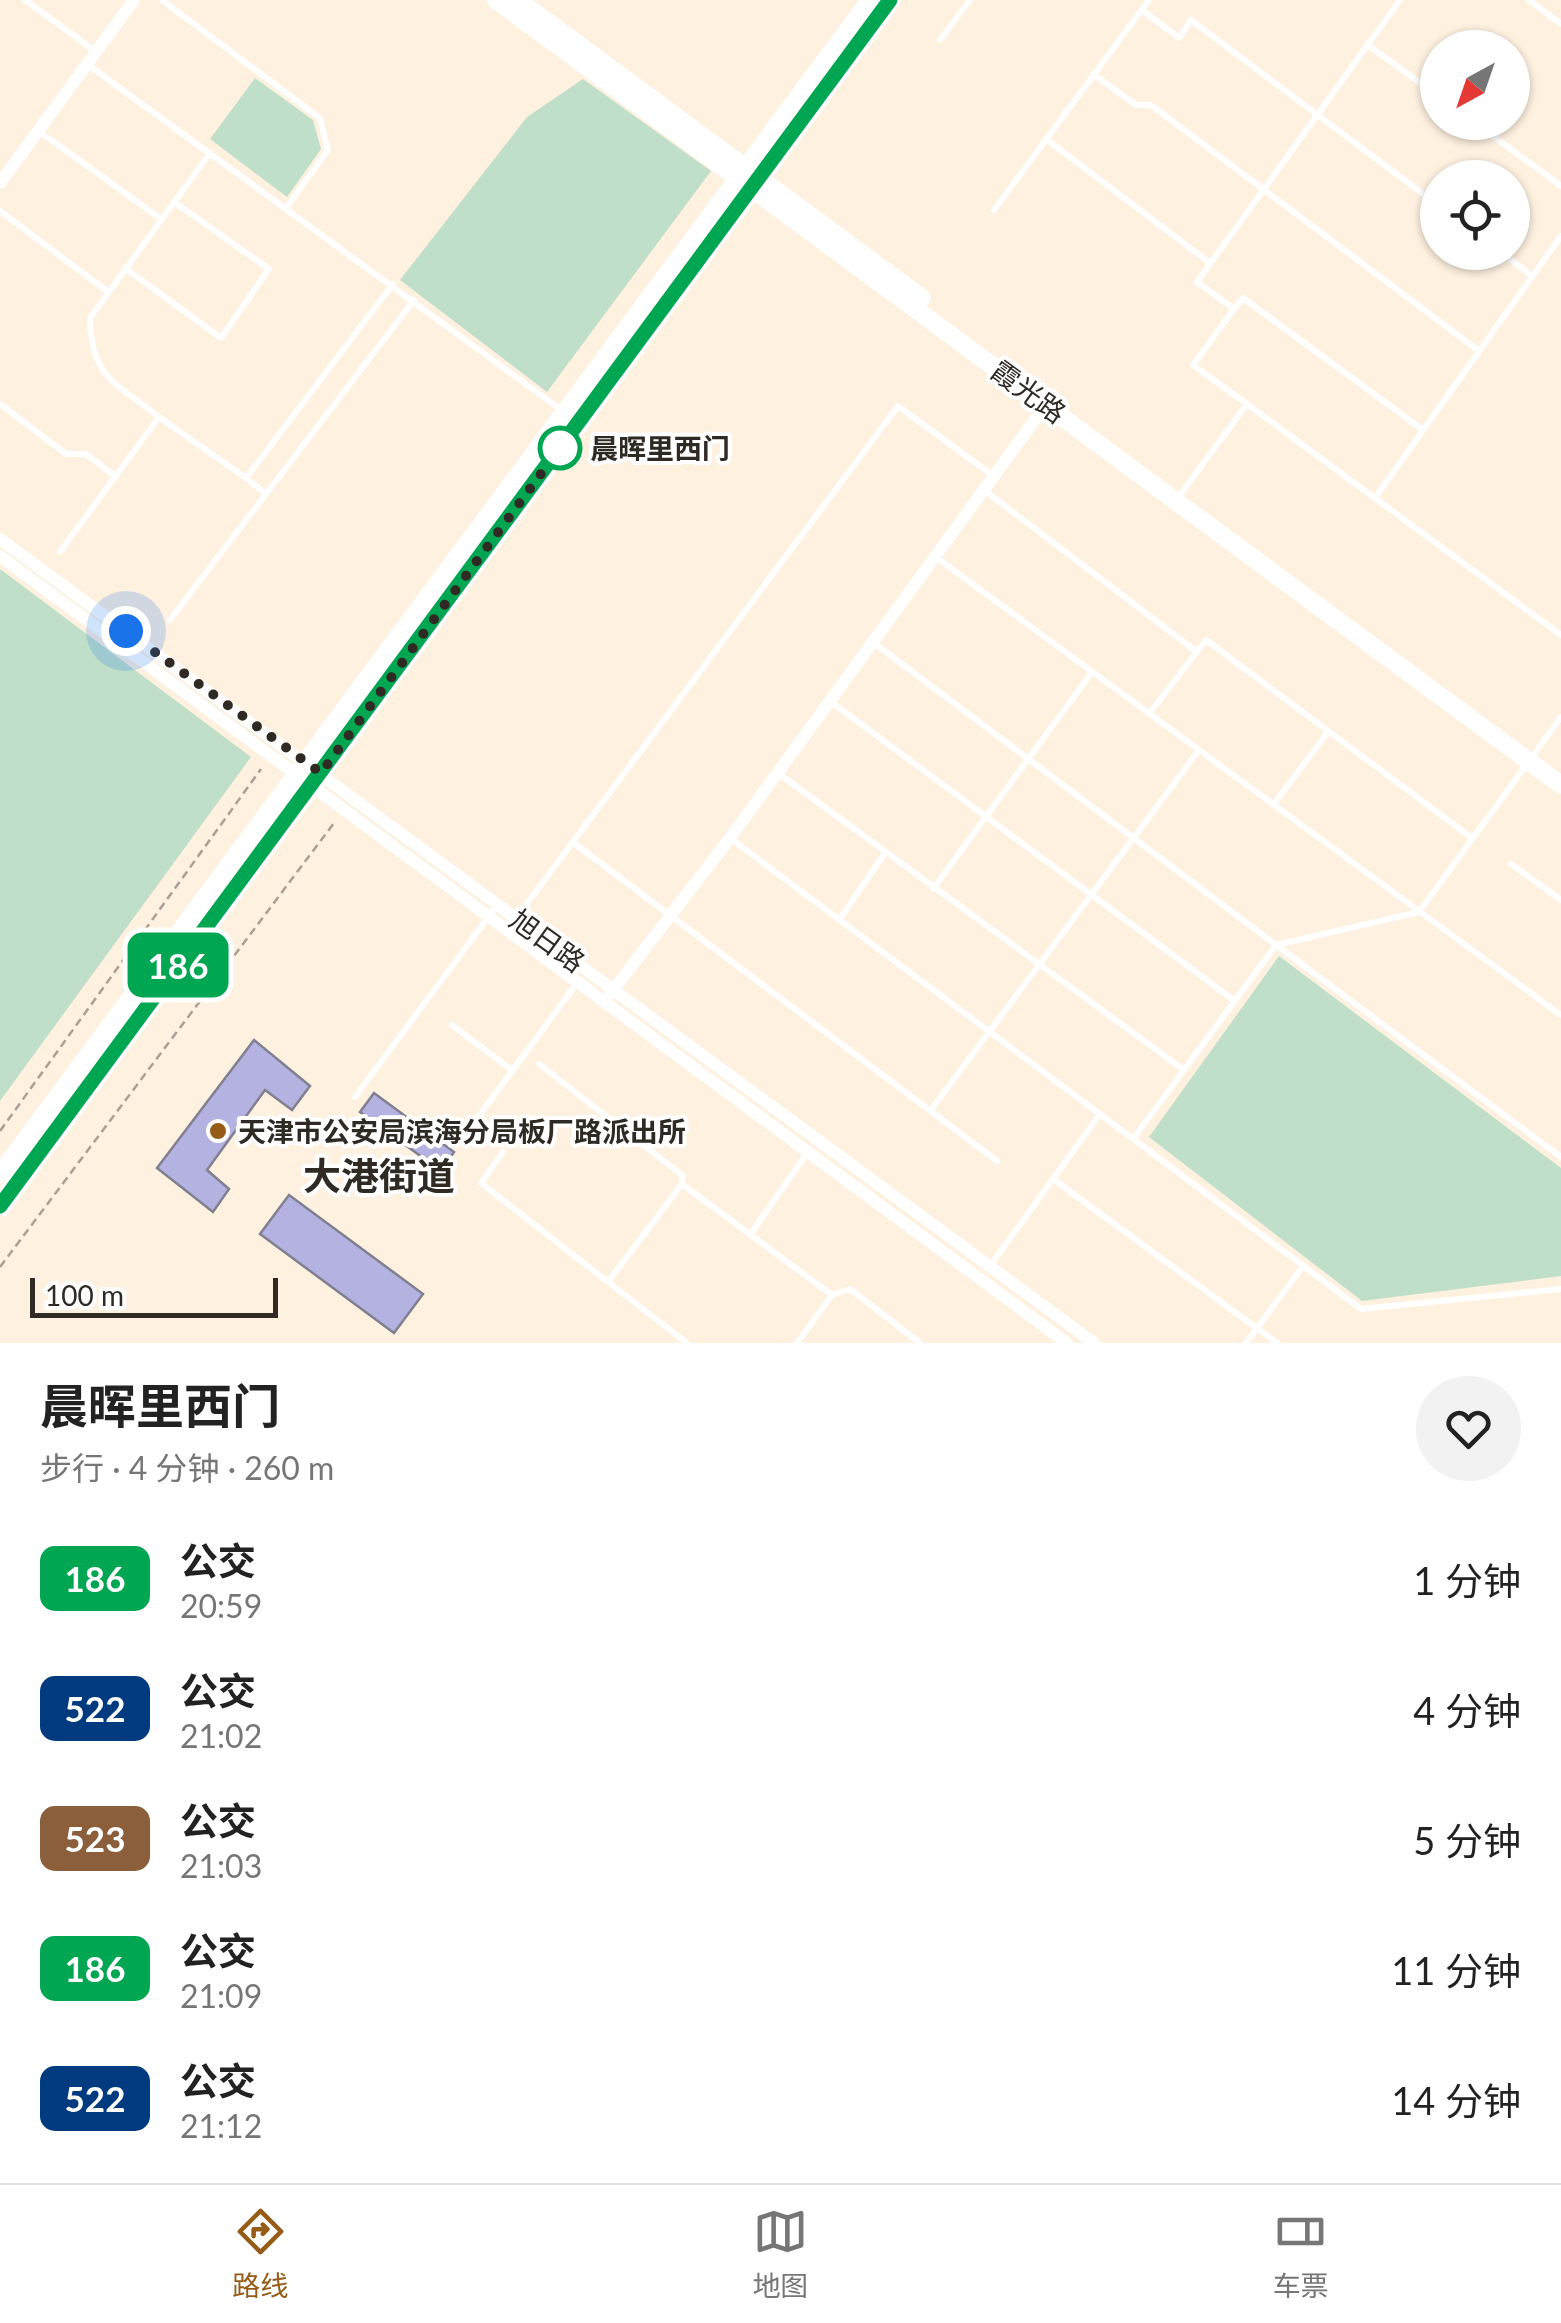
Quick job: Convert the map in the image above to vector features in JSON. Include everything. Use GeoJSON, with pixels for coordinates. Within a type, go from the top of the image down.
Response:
{"type":"FeatureCollection","features":[{"type":"Feature","properties":{"kind":"main road","name":"霞光路"},"geometry":{"type":"LineString","coordinates":[[496,0],[749,178]]}},
{"type":"Feature","properties":{"kind":"main road","name":"霞光路"},"geometry":{"type":"LineString","coordinates":[[518,0],[749,178],[1532,757],[1561,785]]}},
{"type":"Feature","properties":{"kind":"main road"},"geometry":{"type":"LineString","coordinates":[[0,1174],[310,774],[749,178],[870,0]]}},
{"type":"Feature","properties":{"kind":"main road"},"geometry":{"type":"LineString","coordinates":[[0,1206],[564,413],[890,0]]}},
{"type":"Feature","properties":{"kind":"main road","name":"霞光路"},"geometry":{"type":"LineString","coordinates":[[1532,757],[1561,772]]}},
{"type":"Feature","properties":{"kind":"street"},"geometry":{"type":"LineString","coordinates":[[0,183],[134,0]]}},
{"type":"Feature","properties":{"kind":"street"},"geometry":{"type":"LineString","coordinates":[[610,994],[778,773],[1049,399]]}},
{"type":"Feature","properties":{"kind":"street","name":"旭日路"},"geometry":{"type":"LineString","coordinates":[[1,541],[310,774],[489,915],[513,923],[1094,1343]]}},
{"type":"Feature","properties":{"kind":"street","name":"旭日路"},"geometry":{"type":"LineString","coordinates":[[0,556],[499,903],[513,923]]}},
{"type":"Feature","properties":{"kind":"street","name":"旭日路"},"geometry":{"type":"LineString","coordinates":[[610,994],[808,1152],[1066,1343]]}},
{"type":"Feature","properties":{"kind":"lane"},"geometry":{"type":"LineString","coordinates":[[25,0],[96,52]]}},
{"type":"Feature","properties":{"kind":"lane"},"geometry":{"type":"LineString","coordinates":[[162,0],[320,118],[328,150],[286,208]]}},
{"type":"Feature","properties":{"kind":"lane"},"geometry":{"type":"LineString","coordinates":[[940,40],[970,0]]}},
{"type":"Feature","properties":{"kind":"lane"},"geometry":{"type":"LineString","coordinates":[[994,210],[1149,0]]}},
{"type":"Feature","properties":{"kind":"lane"},"geometry":{"type":"LineString","coordinates":[[1234,309],[1197,282],[1400,0]]}},
{"type":"Feature","properties":{"kind":"lane"},"geometry":{"type":"LineString","coordinates":[[1528,0],[1561,24]]}},
{"type":"Feature","properties":{"kind":"lane"},"geometry":{"type":"LineString","coordinates":[[1142,10],[1180,38],[1192,20],[1420,192]]}},
{"type":"Feature","properties":{"kind":"lane"},"geometry":{"type":"LineString","coordinates":[[1368,45],[1420,83]]}},
{"type":"Feature","properties":{"kind":"lane"},"geometry":{"type":"LineString","coordinates":[[87,64],[393,284],[564,413]]}},
{"type":"Feature","properties":{"kind":"lane"},"geometry":{"type":"LineString","coordinates":[[1093,74],[1136,106],[1151,105],[1479,351]]}},
{"type":"Feature","properties":{"kind":"lane"},"geometry":{"type":"LineString","coordinates":[[38,130],[161,219]]}},
{"type":"Feature","properties":{"kind":"lane"},"geometry":{"type":"LineString","coordinates":[[1046,139],[1210,263]]}},
{"type":"Feature","properties":{"kind":"lane"},"geometry":{"type":"LineString","coordinates":[[1498,140],[1561,186]]}},
{"type":"Feature","properties":{"kind":"lane"},"geometry":{"type":"LineString","coordinates":[[210,153],[90,318],[90,350],[102,372],[266,494]]}},
{"type":"Feature","properties":{"kind":"lane"},"geometry":{"type":"LineString","coordinates":[[124,268],[220,338],[269,270],[174,202]]}},
{"type":"Feature","properties":{"kind":"lane"},"geometry":{"type":"LineString","coordinates":[[0,212],[108,291]]}},
{"type":"Feature","properties":{"kind":"lane"},"geometry":{"type":"LineString","coordinates":[[1375,498],[1561,236]]}},
{"type":"Feature","properties":{"kind":"lane"},"geometry":{"type":"LineString","coordinates":[[1524,270],[1532,276]]}},
{"type":"Feature","properties":{"kind":"lane"},"geometry":{"type":"LineString","coordinates":[[246,478],[393,284]]}},
{"type":"Feature","properties":{"kind":"lane"},"geometry":{"type":"LineString","coordinates":[[1423,430],[1243,298],[1193,366],[1561,635]]}},
{"type":"Feature","properties":{"kind":"lane"},"geometry":{"type":"LineString","coordinates":[[170,620],[414,300]]}},
{"type":"Feature","properties":{"kind":"lane"},"geometry":{"type":"LineString","coordinates":[[0,404],[66,454],[86,454],[116,476]]}},
{"type":"Feature","properties":{"kind":"lane"},"geometry":{"type":"LineString","coordinates":[[1180,496],[1246,404]]}},
{"type":"Feature","properties":{"kind":"lane"},"geometry":{"type":"LineString","coordinates":[[513,923],[898,406],[994,477]]}},
{"type":"Feature","properties":{"kind":"lane"},"geometry":{"type":"LineString","coordinates":[[60,552],[159,417]]}},
{"type":"Feature","properties":{"kind":"lane"},"geometry":{"type":"LineString","coordinates":[[984,490],[1197,652]]}},
{"type":"Feature","properties":{"kind":"lane"},"geometry":{"type":"LineString","coordinates":[[936,557],[1561,1015]]}},
{"type":"Feature","properties":{"kind":"lane"},"geometry":{"type":"LineString","coordinates":[[1149,714],[1206,640],[1472,838]]}},
{"type":"Feature","properties":{"kind":"lane"},"geometry":{"type":"LineString","coordinates":[[873,642],[1561,1157]]}},
{"type":"Feature","properties":{"kind":"lane"},"geometry":{"type":"LineString","coordinates":[[933,889],[1092,672]]}},
{"type":"Feature","properties":{"kind":"lane"},"geometry":{"type":"LineString","coordinates":[[830,701],[1234,1001]]}},
{"type":"Feature","properties":{"kind":"lane"},"geometry":{"type":"LineString","coordinates":[[1133,1139],[1276,945],[1419,912],[1561,716]]}},
{"type":"Feature","properties":{"kind":"lane"},"geometry":{"type":"LineString","coordinates":[[1273,805],[1328,732]]}},
{"type":"Feature","properties":{"kind":"lane"},"geometry":{"type":"LineString","coordinates":[[931,1110],[1199,750]]}},
{"type":"Feature","properties":{"kind":"lane"},"geometry":{"type":"LineString","coordinates":[[778,773],[1184,1070]]}},
{"type":"Feature","properties":{"kind":"lane"},"geometry":{"type":"LineString","coordinates":[[730,838],[1361,1309],[1561,1289]]}},
{"type":"Feature","properties":{"kind":"lane"},"geometry":{"type":"LineString","coordinates":[[574,843],[997,1161]]}},
{"type":"Feature","properties":{"kind":"lane"},"geometry":{"type":"LineString","coordinates":[[840,920],[885,853]]}},
{"type":"Feature","properties":{"kind":"lane"},"geometry":{"type":"LineString","coordinates":[[1511,864],[1561,900]]}},
{"type":"Feature","properties":{"kind":"lane"},"geometry":{"type":"LineString","coordinates":[[355,1097],[499,903]]}},
{"type":"Feature","properties":{"kind":"lane"},"geometry":{"type":"LineString","coordinates":[[462,1140],[583,975]]}},
{"type":"Feature","properties":{"kind":"lane"},"geometry":{"type":"LineString","coordinates":[[452,1025],[513,1071]]}},
{"type":"Feature","properties":{"kind":"lane"},"geometry":{"type":"LineString","coordinates":[[540,1064],[682,1174],[682,1184],[608,1282]]}},
{"type":"Feature","properties":{"kind":"lane"},"geometry":{"type":"LineString","coordinates":[[981,1279],[1100,1114]]}},
{"type":"Feature","properties":{"kind":"lane"},"geometry":{"type":"LineString","coordinates":[[503,1152],[481,1183],[687,1343]]}},
{"type":"Feature","properties":{"kind":"lane"},"geometry":{"type":"LineString","coordinates":[[750,1235],[808,1152]]}},
{"type":"Feature","properties":{"kind":"lane"},"geometry":{"type":"LineString","coordinates":[[1053,1179],[1276,1343]]}},
{"type":"Feature","properties":{"kind":"lane"},"geometry":{"type":"LineString","coordinates":[[682,1184],[832,1295]]}},
{"type":"Feature","properties":{"kind":"lane"},"geometry":{"type":"LineString","coordinates":[[1246,1343],[1302,1266]]}},
{"type":"Feature","properties":{"kind":"lane"},"geometry":{"type":"LineString","coordinates":[[797,1343],[832,1295],[850,1289],[920,1343]]}},
{"type":"Feature","properties":{"kind":"path"},"geometry":{"type":"LineString","coordinates":[[0,1131],[261,769]]}},
{"type":"Feature","properties":{"kind":"path"},"geometry":{"type":"LineString","coordinates":[[0,1267],[334,823]]}},
{"type":"Feature","properties":{"kind":"green space"},"geometry":{"type":"Polygon","coordinates":[[[255,78],[313,120],[321,149],[287,197],[210,139],[255,78]]]}},
{"type":"Feature","properties":{"kind":"green space"},"geometry":{"type":"Polygon","coordinates":[[[583,79],[711,171],[547,392],[400,280],[527,117],[583,79]]]}},
{"type":"Feature","properties":{"kind":"green space"},"geometry":{"type":"Polygon","coordinates":[[[0,569],[251,757],[0,1101],[0,569]]]}},
{"type":"Feature","properties":{"kind":"green space"},"geometry":{"type":"Polygon","coordinates":[[[1279,956],[1561,1168],[1561,1276],[1362,1301],[1149,1137],[1279,956]]]}},
{"type":"Feature","properties":{"kind":"building"},"geometry":{"type":"Polygon","coordinates":[[[254,1040],[310,1086],[292,1110],[265,1090],[207,1170],[229,1189],[213,1212],[157,1168],[254,1040]]]}},
{"type":"Feature","properties":{"kind":"building"},"geometry":{"type":"Polygon","coordinates":[[[374,1093],[454,1152],[441,1171],[360,1112],[374,1093]]]}},
{"type":"Feature","properties":{"kind":"building"},"geometry":{"type":"Polygon","coordinates":[[[289,1195],[423,1294],[394,1333],[260,1234],[289,1195]]]}},
{"type":"Feature","properties":{"kind":"bus line","name":"186"},"geometry":{"type":"LineString","coordinates":[[0,1206],[890,0]]}},
{"type":"Feature","properties":{"kind":"place","name":"晨晖里西门"},"geometry":{"type":"Point","coordinates":[560,448]}},
{"type":"Feature","properties":{"kind":"place","name":"天津市公安局滨海分局板厂路派出所"},"geometry":{"type":"Point","coordinates":[218,1131]}},
{"type":"Feature","properties":{"kind":"district","name":"大港街道"},"geometry":{"type":"Point","coordinates":[379,1175]}},
{"type":"Feature","properties":{"kind":"route"},"geometry":{"type":"LineString","coordinates":[[126,631],[321,773],[560,448]]}}]}
